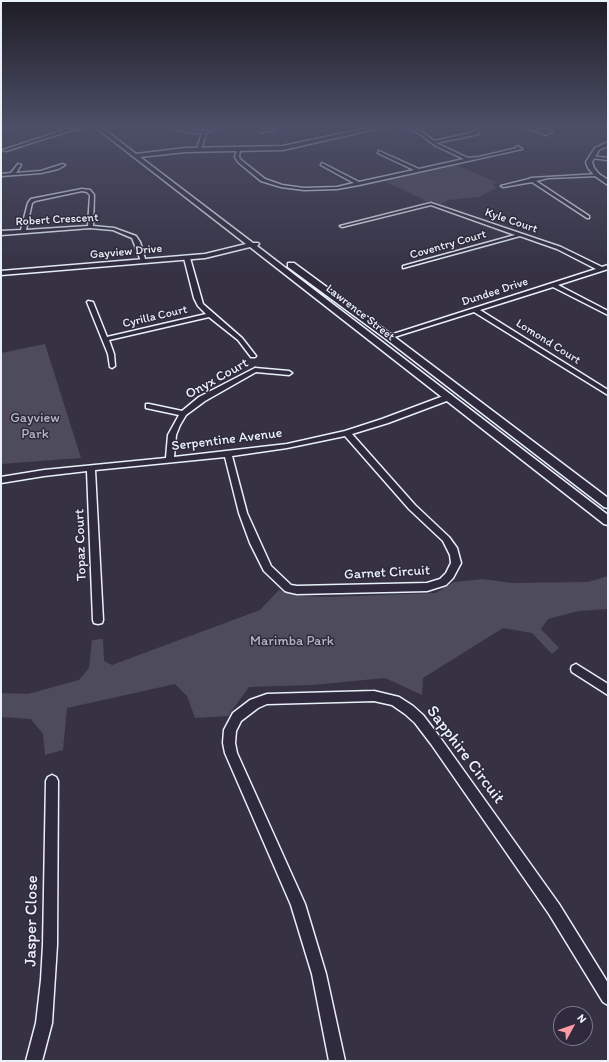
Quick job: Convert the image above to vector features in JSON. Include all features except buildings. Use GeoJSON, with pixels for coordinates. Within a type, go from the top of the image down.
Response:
{"type":"FeatureCollection","features":[{"type":"Feature","properties":{"kind":"main road","name":"Lawrence Street"},"geometry":{"type":"LineString","coordinates":[[163,176],[389,338],[608,504]]}},
{"type":"Feature","properties":{"kind":"main road"},"geometry":{"type":"LineString","coordinates":[[171,176],[242,229]]}},
{"type":"Feature","properties":{"kind":"main road"},"geometry":{"type":"LineString","coordinates":[[598,176],[608,183]]}},
{"type":"Feature","properties":{"kind":"main road","name":"Lawrence Street"},"geometry":{"type":"LineString","coordinates":[[256,242],[377,341],[608,521]]}},
{"type":"Feature","properties":{"kind":"main road","name":"Gayview Drive"},"geometry":{"type":"LineString","coordinates":[[1,273],[205,256],[256,242]]}},
{"type":"Feature","properties":{"kind":"main road"},"geometry":{"type":"LineString","coordinates":[[377,341],[389,338]]}},
{"type":"Feature","properties":{"kind":"main road"},"geometry":{"type":"LineString","coordinates":[[449,397],[461,393]]}},
{"type":"Feature","properties":{"kind":"street"},"geometry":{"type":"LineString","coordinates":[[256,176],[272,183],[292,188],[317,189],[337,188],[398,176]]}},
{"type":"Feature","properties":{"kind":"street"},"geometry":{"type":"LineString","coordinates":[[343,176],[359,184]]}},
{"type":"Feature","properties":{"kind":"street"},"geometry":{"type":"LineString","coordinates":[[503,186],[531,179],[583,176]]}},
{"type":"Feature","properties":{"kind":"street"},"geometry":{"type":"LineString","coordinates":[[531,179],[587,217]]}},
{"type":"Feature","properties":{"kind":"street"},"geometry":{"type":"LineString","coordinates":[[84,190],[86,183]]}},
{"type":"Feature","properties":{"kind":"street"},"geometry":{"type":"LineString","coordinates":[[23,231],[30,203],[33,200],[84,190],[88,191],[92,195],[90,227]]}},
{"type":"Feature","properties":{"kind":"street","name":"Kyle Court"},"geometry":{"type":"LineString","coordinates":[[342,226],[431,204],[559,248],[605,268]]}},
{"type":"Feature","properties":{"kind":"street","name":"Robert Crescent"},"geometry":{"type":"LineString","coordinates":[[1,233],[90,227],[114,229],[129,234],[137,242],[144,261]]}},
{"type":"Feature","properties":{"kind":"street","name":"Coventry Court"},"geometry":{"type":"LineString","coordinates":[[405,267],[520,234]]}},
{"type":"Feature","properties":{"kind":"street"},"geometry":{"type":"LineString","coordinates":[[186,258],[196,298],[200,305],[210,316],[240,339],[253,356]]}},
{"type":"Feature","properties":{"kind":"street","name":"Dundee Drive"},"geometry":{"type":"LineString","coordinates":[[389,338],[605,268]]}},
{"type":"Feature","properties":{"kind":"street"},"geometry":{"type":"LineString","coordinates":[[554,285],[608,313]]}},
{"type":"Feature","properties":{"kind":"street"},"geometry":{"type":"LineString","coordinates":[[90,302],[105,340],[112,366]]}},
{"type":"Feature","properties":{"kind":"street","name":"Lomond Court"},"geometry":{"type":"LineString","coordinates":[[476,310],[608,393]]}},
{"type":"Feature","properties":{"kind":"street","name":"Cyrilla Court"},"geometry":{"type":"LineString","coordinates":[[105,340],[210,316]]}},
{"type":"Feature","properties":{"kind":"street","name":"Onyx Court"},"geometry":{"type":"LineString","coordinates":[[170,460],[172,435],[183,414],[202,399],[255,370],[289,373]]}},
{"type":"Feature","properties":{"kind":"street","name":"Serpentine Avenue"},"geometry":{"type":"LineString","coordinates":[[1,480],[44,473],[228,454],[287,446],[347,433],[385,421],[449,397]]}},
{"type":"Feature","properties":{"kind":"street"},"geometry":{"type":"LineString","coordinates":[[149,406],[183,414]]}},
{"type":"Feature","properties":{"kind":"street","name":"Garnet Circuit"},"geometry":{"type":"LineString","coordinates":[[228,454],[243,513],[254,543],[267,568],[288,588],[297,590],[428,587],[443,582],[450,575],[456,563],[452,548],[446,539],[412,507],[347,433]]}},
{"type":"Feature","properties":{"kind":"street","name":"Topaz Court"},"geometry":{"type":"LineString","coordinates":[[91,468],[98,620]]}},
{"type":"Feature","properties":{"kind":"street"},"geometry":{"type":"LineString","coordinates":[[576,669],[608,690]]}},
{"type":"Feature","properties":{"kind":"street","name":"Sapphire Circuit"},"geometry":{"type":"LineString","coordinates":[[337,1061],[319,974],[298,904],[231,753],[229,743],[230,730],[238,716],[254,704],[267,699],[374,696],[395,701],[409,710],[419,719],[435,740],[554,909],[608,997]]}},
{"type":"Feature","properties":{"kind":"street","name":"Jasper Close"},"geometry":{"type":"LineString","coordinates":[[34,1061],[44,1023],[48,980],[50,945],[52,781]]}},
{"type":"Feature","properties":{"kind":"green space"},"geometry":{"type":"Polygon","coordinates":[[[402,176],[481,176],[497,182],[493,184],[496,188],[479,197],[448,200],[441,204],[433,201],[423,201],[425,200],[382,180],[402,176]]]}},
{"type":"Feature","properties":{"kind":"green space","name":"Gayview Park"},"geometry":{"type":"Polygon","coordinates":[[[45,344],[81,458],[1,464],[1,353],[45,344]]]}},
{"type":"Feature","properties":{"kind":"green space","name":"Marimba Park"},"geometry":{"type":"Polygon","coordinates":[[[608,576],[608,609],[578,611],[548,619],[541,629],[559,648],[552,654],[532,633],[503,628],[423,678],[422,695],[385,678],[313,685],[249,687],[228,716],[195,718],[187,696],[175,684],[67,708],[63,750],[45,755],[43,734],[31,719],[1,717],[1,693],[28,694],[79,680],[89,668],[92,640],[103,639],[104,661],[112,665],[260,610],[279,590],[297,596],[329,597],[436,593],[454,582],[483,579],[512,583],[588,582],[608,576]]]}}]}
